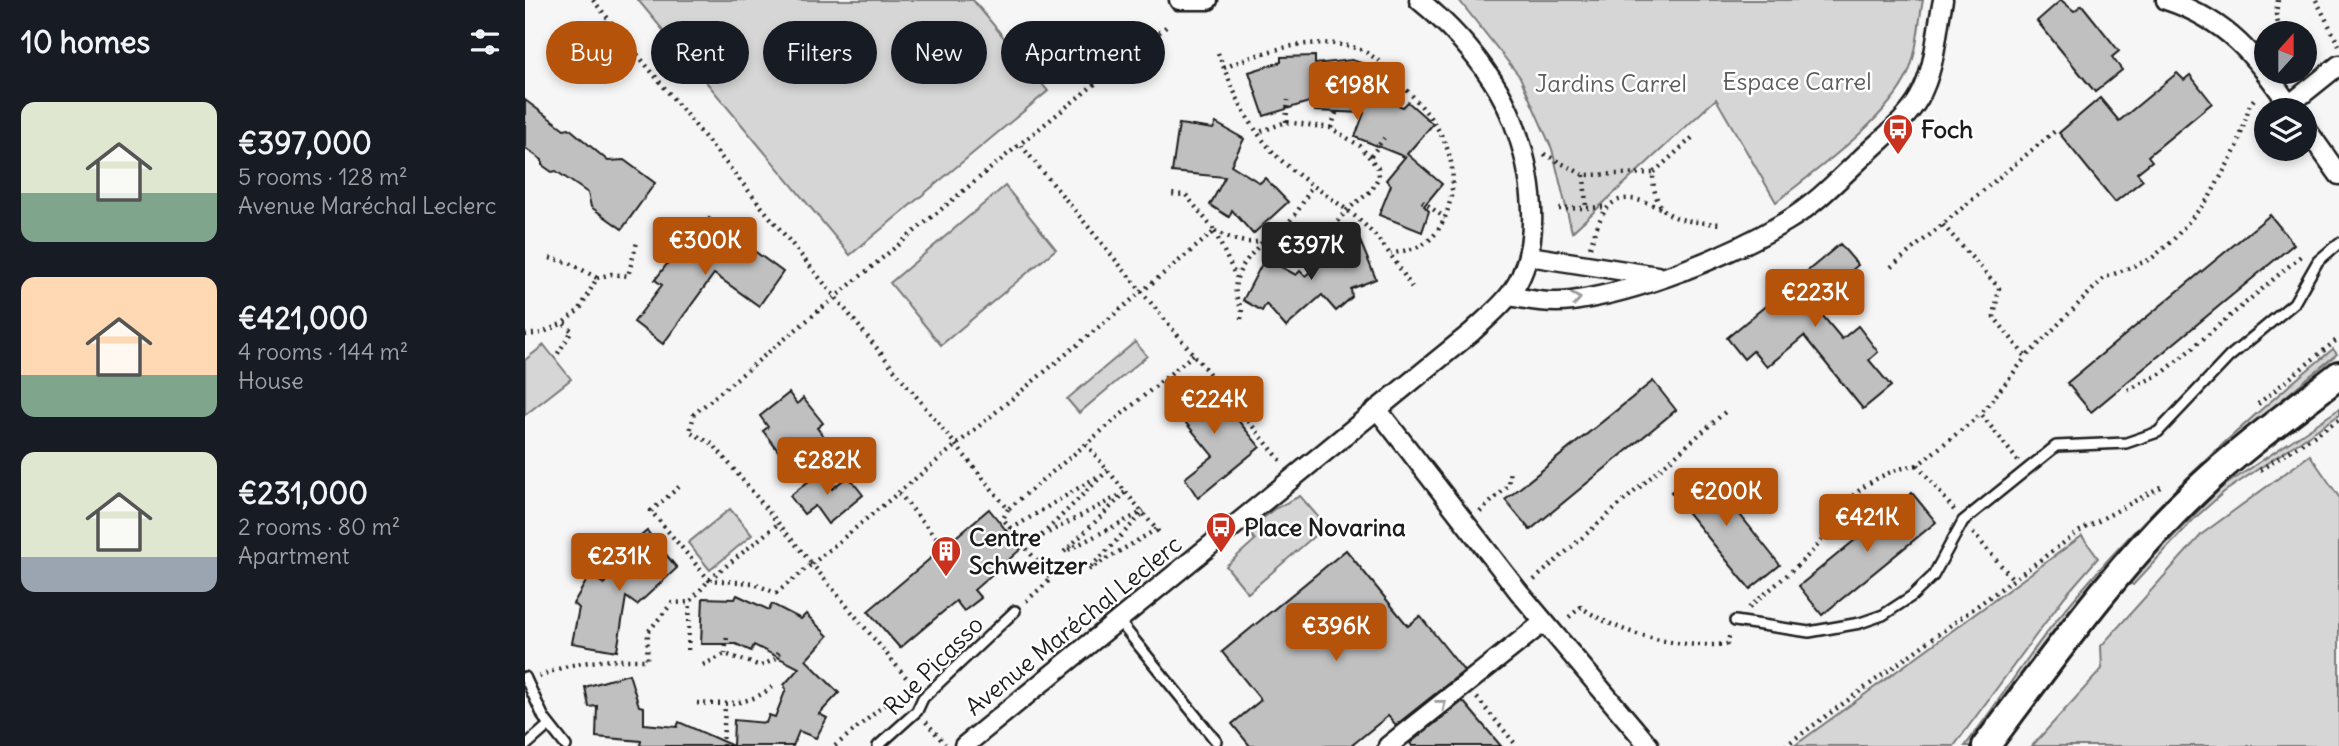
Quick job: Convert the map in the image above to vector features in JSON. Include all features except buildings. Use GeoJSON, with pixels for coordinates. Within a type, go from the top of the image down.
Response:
{"type":"FeatureCollection","features":[{"type":"Feature","properties":{"kind":"main road"},"geometry":{"type":"LineString","coordinates":[[1986,746],[2087,612],[2167,520],[2232,460],[2339,374]]}},
{"type":"Feature","properties":{"kind":"street"},"geometry":{"type":"LineString","coordinates":[[1179,0],[1208,0]]}},
{"type":"Feature","properties":{"kind":"street"},"geometry":{"type":"LineString","coordinates":[[1419,0],[1437,15],[1492,80],[1508,112],[1530,186],[1533,212],[1529,256],[1661,277]]}},
{"type":"Feature","properties":{"kind":"street"},"geometry":{"type":"LineString","coordinates":[[1509,296],[1543,303],[1572,301],[1661,277],[1692,266],[1787,221],[1817,199],[1911,109],[1928,77],[1937,46],[1943,0]]}},
{"type":"Feature","properties":{"kind":"street"},"geometry":{"type":"LineString","coordinates":[[2166,0],[2197,10],[2232,33],[2284,98]]}},
{"type":"Feature","properties":{"kind":"street"},"geometry":{"type":"LineString","coordinates":[[2301,98],[2339,65]]}},
{"type":"Feature","properties":{"kind":"street"},"geometry":{"type":"LineString","coordinates":[[2317,144],[2339,175]]}},
{"type":"Feature","properties":{"kind":"street","name":"Avenue Maréchal Leclerc"},"geometry":{"type":"LineString","coordinates":[[964,746],[1472,332],[1509,296],[1529,256]]}},
{"type":"Feature","properties":{"kind":"street"},"geometry":{"type":"LineString","coordinates":[[1377,410],[1544,622],[1649,746]]}},
{"type":"Feature","properties":{"kind":"street"},"geometry":{"type":"LineString","coordinates":[[1388,746],[1544,622]]}},
{"type":"Feature","properties":{"kind":"lane"},"geometry":{"type":"LineString","coordinates":[[1735,621],[1809,632],[1860,623],[1883,615],[1912,596],[1933,576],[1963,521],[2024,469],[2056,446],[2126,443],[2158,432],[2229,357],[2294,303],[2318,261],[2339,243]]}},
{"type":"Feature","properties":{"kind":"lane","name":"Rue Picasso"},"geometry":{"type":"LineString","coordinates":[[878,746],[917,711],[923,698],[1016,611]]}},
{"type":"Feature","properties":{"kind":"lane"},"geometry":{"type":"LineString","coordinates":[[1117,620],[1216,741]]}},
{"type":"Feature","properties":{"kind":"lane"},"geometry":{"type":"LineString","coordinates":[[526,680],[549,726],[566,746]]}},
{"type":"Feature","properties":{"kind":"lane"},"geometry":{"type":"LineString","coordinates":[[525,746],[549,726]]}},
{"type":"Feature","properties":{"kind":"path"},"geometry":{"type":"LineString","coordinates":[[593,0],[958,444],[1008,509]]}},
{"type":"Feature","properties":{"kind":"path"},"geometry":{"type":"LineString","coordinates":[[2277,21],[2278,0]]}},
{"type":"Feature","properties":{"kind":"path"},"geometry":{"type":"LineString","coordinates":[[2316,0],[2339,45]]}},
{"type":"Feature","properties":{"kind":"path"},"geometry":{"type":"LineString","coordinates":[[923,698],[713,444],[690,432],[694,414],[1166,27]]}},
{"type":"Feature","properties":{"kind":"path"},"geometry":{"type":"LineString","coordinates":[[1224,68],[1259,53],[1324,43],[1349,46],[1384,62],[1437,125],[1446,144],[1454,180],[1445,218],[1431,238],[1421,246],[1391,254]]}},
{"type":"Feature","properties":{"kind":"path"},"geometry":{"type":"LineString","coordinates":[[1218,53],[1235,96],[1273,152],[1311,187],[1347,210],[1384,243],[1415,291]]}},
{"type":"Feature","properties":{"kind":"path"},"geometry":{"type":"LineString","coordinates":[[1569,617],[1581,607],[1605,622],[1636,633],[1727,645],[1735,621],[1812,551],[1843,506],[1860,490],[1891,471],[1918,465],[1981,414],[2027,357],[2103,278],[2151,259],[2173,240],[2209,198],[2237,147],[2250,104],[2256,97]]}},
{"type":"Feature","properties":{"kind":"path"},"geometry":{"type":"LineString","coordinates":[[1286,122],[1288,100]]}},
{"type":"Feature","properties":{"kind":"path"},"geometry":{"type":"LineString","coordinates":[[1331,128],[1341,102]]}},
{"type":"Feature","properties":{"kind":"path"},"geometry":{"type":"LineString","coordinates":[[1258,133],[1266,127],[1286,122],[1331,128],[1347,136],[1371,156],[1378,168],[1377,184],[1347,210],[1316,248],[1298,254],[1288,253],[1266,238]]}},
{"type":"Feature","properties":{"kind":"path"},"geometry":{"type":"LineString","coordinates":[[1891,267],[2055,131]]}},
{"type":"Feature","properties":{"kind":"path"},"geometry":{"type":"LineString","coordinates":[[1371,156],[1384,138]]}},
{"type":"Feature","properties":{"kind":"path"},"geometry":{"type":"LineString","coordinates":[[1539,151],[1584,175],[1653,173],[1692,138]]}},
{"type":"Feature","properties":{"kind":"path"},"geometry":{"type":"LineString","coordinates":[[1020,144],[1285,465]]}},
{"type":"Feature","properties":{"kind":"path"},"geometry":{"type":"LineString","coordinates":[[1653,173],[1653,195],[1660,209]]}},
{"type":"Feature","properties":{"kind":"path"},"geometry":{"type":"LineString","coordinates":[[1584,175],[1586,207]]}},
{"type":"Feature","properties":{"kind":"path"},"geometry":{"type":"LineString","coordinates":[[1215,231],[1243,242],[1266,238],[1282,230],[1302,207],[1311,187]]}},
{"type":"Feature","properties":{"kind":"path"},"geometry":{"type":"LineString","coordinates":[[1168,194],[1186,195],[1215,231],[1236,277],[1236,299],[1242,309],[1241,319]]}},
{"type":"Feature","properties":{"kind":"path"},"geometry":{"type":"LineString","coordinates":[[1590,247],[1608,206],[1619,198],[1636,197],[1684,221],[1721,224]]}},
{"type":"Feature","properties":{"kind":"path"},"geometry":{"type":"LineString","coordinates":[[1422,201],[1445,218]]}},
{"type":"Feature","properties":{"kind":"path"},"geometry":{"type":"LineString","coordinates":[[1559,209],[1608,206]]}},
{"type":"Feature","properties":{"kind":"path"},"geometry":{"type":"LineString","coordinates":[[1943,225],[1999,288],[1994,317],[2027,357]]}},
{"type":"Feature","properties":{"kind":"path"},"geometry":{"type":"LineString","coordinates":[[679,487],[651,511],[709,580],[752,583],[776,593],[1215,231]]}},
{"type":"Feature","properties":{"kind":"path"},"geometry":{"type":"LineString","coordinates":[[1236,277],[1266,238]]}},
{"type":"Feature","properties":{"kind":"path"},"geometry":{"type":"LineString","coordinates":[[550,258],[570,263],[597,278],[611,274],[628,276],[637,242]]}},
{"type":"Feature","properties":{"kind":"path"},"geometry":{"type":"LineString","coordinates":[[2128,390],[2164,372],[2306,251]]}},
{"type":"Feature","properties":{"kind":"path"},"geometry":{"type":"LineString","coordinates":[[525,335],[542,333],[563,323],[585,301],[597,278]]}},
{"type":"Feature","properties":{"kind":"path"},"geometry":{"type":"LineString","coordinates":[[555,358],[572,331],[563,323]]}},
{"type":"Feature","properties":{"kind":"path"},"geometry":{"type":"LineString","coordinates":[[2251,410],[2339,338]]}},
{"type":"Feature","properties":{"kind":"path"},"geometry":{"type":"LineString","coordinates":[[1016,611],[1051,579],[1003,519],[1008,509],[1194,354]]}},
{"type":"Feature","properties":{"kind":"path"},"geometry":{"type":"LineString","coordinates":[[1536,579],[1725,412]]}},
{"type":"Feature","properties":{"kind":"path"},"geometry":{"type":"LineString","coordinates":[[1981,414],[2024,469]]}},
{"type":"Feature","properties":{"kind":"path"},"geometry":{"type":"LineString","coordinates":[[2257,472],[2339,419]]}},
{"type":"Feature","properties":{"kind":"path"},"geometry":{"type":"LineString","coordinates":[[1086,444],[1161,535]]}},
{"type":"Feature","properties":{"kind":"path"},"geometry":{"type":"LineString","coordinates":[[1918,465],[2012,578]]}},
{"type":"Feature","properties":{"kind":"path"},"geometry":{"type":"LineString","coordinates":[[1108,470],[1040,537],[1126,492]]}},
{"type":"Feature","properties":{"kind":"path"},"geometry":{"type":"LineString","coordinates":[[1011,529],[1108,470]]}},
{"type":"Feature","properties":{"kind":"path"},"geometry":{"type":"LineString","coordinates":[[1467,525],[1508,486],[1510,470]]}},
{"type":"Feature","properties":{"kind":"path"},"geometry":{"type":"LineString","coordinates":[[1785,746],[2080,531],[2174,478]]}},
{"type":"Feature","properties":{"kind":"path"},"geometry":{"type":"LineString","coordinates":[[1126,492],[1064,552],[1144,512]]}},
{"type":"Feature","properties":{"kind":"path"},"geometry":{"type":"LineString","coordinates":[[899,493],[942,545]]}},
{"type":"Feature","properties":{"kind":"path"},"geometry":{"type":"LineString","coordinates":[[1144,512],[1088,570],[1157,529]]}},
{"type":"Feature","properties":{"kind":"path"},"geometry":{"type":"LineString","coordinates":[[688,650],[690,602],[709,580],[779,523]]}},
{"type":"Feature","properties":{"kind":"path"},"geometry":{"type":"LineString","coordinates":[[526,680],[566,664],[590,660],[649,661],[648,632],[672,603],[690,602]]}},
{"type":"Feature","properties":{"kind":"path"},"geometry":{"type":"LineString","coordinates":[[725,654],[727,636]]}},
{"type":"Feature","properties":{"kind":"path"},"geometry":{"type":"LineString","coordinates":[[703,665],[725,654],[761,666],[775,659],[781,649]]}},
{"type":"Feature","properties":{"kind":"path"},"geometry":{"type":"LineString","coordinates":[[1466,685],[1517,746]]}},
{"type":"Feature","properties":{"kind":"path"},"geometry":{"type":"LineString","coordinates":[[697,703],[725,705],[759,697],[772,687]]}},
{"type":"Feature","properties":{"kind":"path"},"geometry":{"type":"LineString","coordinates":[[835,746],[893,698],[917,711],[945,744]]}},
{"type":"Feature","properties":{"kind":"path"},"geometry":{"type":"LineString","coordinates":[[723,746],[725,705]]}},
{"type":"Feature","properties":{"kind":"green space"},"geometry":{"type":"Polygon","coordinates":[[[638,0],[973,0],[1001,34],[1001,84],[1042,84],[1048,91],[850,255],[708,84],[749,84],[749,21],[655,21],[638,0]]]}},
{"type":"Feature","properties":{"kind":"green space"},"geometry":{"type":"Polygon","coordinates":[[[1459,0],[1923,0],[1914,56],[1898,91],[1868,126],[1776,202],[1716,99],[1572,232],[1552,149],[1520,77],[1459,0]]]}},
{"type":"Feature","properties":{"kind":"green space"},"geometry":{"type":"Polygon","coordinates":[[[1005,186],[1056,249],[941,345],[890,283],[1005,186]]]}},
{"type":"Feature","properties":{"kind":"green space"},"geometry":{"type":"Polygon","coordinates":[[[1135,342],[1147,356],[1079,413],[1067,399],[1135,342]]]}},
{"type":"Feature","properties":{"kind":"green space"},"geometry":{"type":"Polygon","coordinates":[[[544,345],[571,379],[525,415],[525,360],[544,345]]]}},
{"type":"Feature","properties":{"kind":"green space"},"geometry":{"type":"Polygon","coordinates":[[[2333,349],[2337,354],[2229,446],[2129,545],[2053,632],[1971,746],[1965,746],[2047,633],[2122,544],[2224,443],[2333,349]]]}},
{"type":"Feature","properties":{"kind":"green space"},"geometry":{"type":"Polygon","coordinates":[[[2339,409],[2339,415],[2224,492],[2195,518],[2133,585],[2128,582],[2221,488],[2339,409]]]}},
{"type":"Feature","properties":{"kind":"green space"},"geometry":{"type":"Polygon","coordinates":[[[2310,455],[2339,497],[2339,746],[2032,746],[2102,669],[2101,646],[2202,534],[2310,455]]]}},
{"type":"Feature","properties":{"kind":"green space"},"geometry":{"type":"Polygon","coordinates":[[[1300,496],[1326,526],[1248,593],[1226,566],[1255,540],[1248,531],[1274,509],[1300,496]]]}},
{"type":"Feature","properties":{"kind":"green space"},"geometry":{"type":"Polygon","coordinates":[[[730,509],[752,535],[710,570],[688,543],[730,509]]]}},
{"type":"Feature","properties":{"kind":"green space"},"geometry":{"type":"Polygon","coordinates":[[[2082,536],[2098,558],[2065,596],[1954,746],[1794,746],[2082,536]]]}},
{"type":"Feature","properties":{"kind":"place","name":"Foch"},"geometry":{"type":"Point","coordinates":[1898,156]}},
{"type":"Feature","properties":{"kind":"place","name":"Place Novarina"},"geometry":{"type":"Point","coordinates":[1221,554]}},
{"type":"Feature","properties":{"kind":"place","name":"Centre Schweitzer"},"geometry":{"type":"Point","coordinates":[946,578]}},
{"type":"Feature","properties":{"kind":"park label","name":"Espace Carrel"},"geometry":{"type":"Point","coordinates":[1797,81]}},
{"type":"Feature","properties":{"kind":"park label","name":"Jardins Carrel"},"geometry":{"type":"Point","coordinates":[1611,83]}}]}
